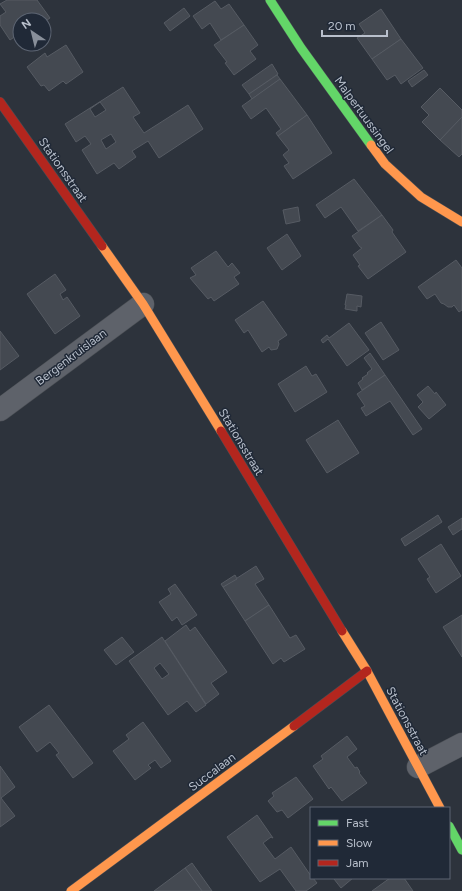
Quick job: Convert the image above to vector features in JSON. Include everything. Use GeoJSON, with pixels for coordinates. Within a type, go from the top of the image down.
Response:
{"type":"FeatureCollection","features":[{"type":"Feature","properties":{"kind":"street","name":"Malpertuussingel"},"geometry":{"type":"LineString","coordinates":[[270,0],[301,48],[385,164],[421,197],[462,222]]}},
{"type":"Feature","properties":{"kind":"street","name":"Stationsstraat"},"geometry":{"type":"LineString","coordinates":[[0,102],[143,304],[367,671],[439,807]]}},
{"type":"Feature","properties":{"kind":"street","name":"Bergenkruislaan"},"geometry":{"type":"LineString","coordinates":[[0,410],[143,304]]}},
{"type":"Feature","properties":{"kind":"street","name":"Succalaan"},"geometry":{"type":"LineString","coordinates":[[71,891],[367,671]]}},
{"type":"Feature","properties":{"kind":"street"},"geometry":{"type":"LineString","coordinates":[[418,767],[462,744]]}},
{"type":"Feature","properties":{"kind":"street"},"geometry":{"type":"LineString","coordinates":[[450,828],[462,850]]}},
{"type":"Feature","properties":{"kind":"building"},"geometry":{"type":"Polygon","coordinates":[[[7,0],[37,0],[46,12],[12,12],[12,39],[10,40],[0,25],[0,16],[6,12],[0,4],[7,0]]]}},
{"type":"Feature","properties":{"kind":"building"},"geometry":{"type":"Polygon","coordinates":[[[215,1],[221,9],[229,4],[244,25],[221,40],[210,23],[202,29],[193,16],[215,1]]]}},
{"type":"Feature","properties":{"kind":"building"},"geometry":{"type":"Polygon","coordinates":[[[184,8],[190,16],[170,31],[164,23],[184,8]]]}},
{"type":"Feature","properties":{"kind":"building"},"geometry":{"type":"Polygon","coordinates":[[[381,9],[401,39],[372,59],[357,38],[365,33],[359,24],[381,9]]]}},
{"type":"Feature","properties":{"kind":"building"},"geometry":{"type":"Polygon","coordinates":[[[244,25],[258,45],[250,51],[256,59],[234,75],[225,63],[227,62],[214,45],[244,25]]]}},
{"type":"Feature","properties":{"kind":"building"},"geometry":{"type":"Polygon","coordinates":[[[401,39],[423,68],[401,84],[395,75],[387,80],[372,59],[401,39]]]}},
{"type":"Feature","properties":{"kind":"building"},"geometry":{"type":"Polygon","coordinates":[[[66,45],[83,72],[66,84],[63,81],[49,91],[44,85],[41,86],[27,67],[45,53],[47,57],[66,45]]]}},
{"type":"Feature","properties":{"kind":"building"},"geometry":{"type":"Polygon","coordinates":[[[272,64],[278,74],[249,94],[242,85],[272,64]]]}},
{"type":"Feature","properties":{"kind":"building"},"geometry":{"type":"Polygon","coordinates":[[[424,70],[428,75],[412,87],[408,81],[424,70]]]}},
{"type":"Feature","properties":{"kind":"building"},"geometry":{"type":"Polygon","coordinates":[[[277,75],[280,79],[252,99],[249,94],[277,75]]]}},
{"type":"Feature","properties":{"kind":"building"},"geometry":{"type":"Polygon","coordinates":[[[280,79],[307,115],[278,136],[276,133],[281,129],[266,108],[251,119],[242,106],[280,79]]]}},
{"type":"Feature","properties":{"kind":"building"},"geometry":{"type":"Polygon","coordinates":[[[123,87],[140,113],[133,117],[144,133],[188,105],[203,129],[159,158],[148,141],[132,151],[136,157],[119,169],[114,163],[97,174],[82,150],[91,144],[85,136],[76,142],[65,124],[123,87]],[[100,102],[90,109],[95,117],[106,110],[100,102]],[[111,134],[101,140],[106,149],[116,142],[111,134]]]}},
{"type":"Feature","properties":{"kind":"building"},"geometry":{"type":"Polygon","coordinates":[[[440,88],[462,110],[462,117],[440,140],[422,122],[429,115],[421,107],[440,88]]]}},
{"type":"Feature","properties":{"kind":"building"},"geometry":{"type":"Polygon","coordinates":[[[307,115],[332,153],[293,179],[284,166],[289,163],[283,155],[289,150],[278,136],[307,115]]]}},
{"type":"Feature","properties":{"kind":"building"},"geometry":{"type":"Polygon","coordinates":[[[462,117],[462,154],[459,157],[440,140],[462,117]]]}},
{"type":"Feature","properties":{"kind":"building"},"geometry":{"type":"Polygon","coordinates":[[[354,179],[382,215],[358,231],[341,207],[325,218],[316,205],[354,179]]]}},
{"type":"Feature","properties":{"kind":"building"},"geometry":{"type":"Polygon","coordinates":[[[298,207],[300,221],[286,224],[283,210],[298,207]]]}},
{"type":"Feature","properties":{"kind":"building"},"geometry":{"type":"Polygon","coordinates":[[[382,215],[406,252],[368,279],[358,266],[360,265],[353,255],[362,248],[352,236],[382,215]]]}},
{"type":"Feature","properties":{"kind":"building"},"geometry":{"type":"Polygon","coordinates":[[[287,234],[301,256],[282,270],[267,248],[287,234]]]}},
{"type":"Feature","properties":{"kind":"building"},"geometry":{"type":"Polygon","coordinates":[[[216,251],[228,267],[232,263],[240,273],[234,277],[239,284],[214,301],[211,297],[208,299],[190,278],[196,275],[191,268],[216,251]]]}},
{"type":"Feature","properties":{"kind":"building"},"geometry":{"type":"Polygon","coordinates":[[[456,260],[462,268],[462,310],[459,312],[454,305],[452,307],[448,307],[441,303],[435,294],[427,299],[418,287],[456,260]]]}},
{"type":"Feature","properties":{"kind":"building"},"geometry":{"type":"Polygon","coordinates":[[[55,274],[66,290],[60,294],[63,300],[67,297],[80,316],[55,334],[27,294],[55,274]]]}},
{"type":"Feature","properties":{"kind":"building"},"geometry":{"type":"Polygon","coordinates":[[[347,294],[362,296],[361,307],[357,306],[357,311],[345,309],[347,294]]]}},
{"type":"Feature","properties":{"kind":"building"},"geometry":{"type":"Polygon","coordinates":[[[263,301],[287,335],[278,341],[279,344],[277,349],[271,350],[269,347],[262,352],[248,330],[244,333],[235,320],[263,301]]]}},
{"type":"Feature","properties":{"kind":"building"},"geometry":{"type":"Polygon","coordinates":[[[381,322],[399,350],[383,360],[365,333],[381,322]]]}},
{"type":"Feature","properties":{"kind":"building"},"geometry":{"type":"Polygon","coordinates":[[[349,323],[369,350],[347,366],[328,339],[323,343],[321,340],[327,335],[329,338],[349,323]]]}},
{"type":"Feature","properties":{"kind":"building"},"geometry":{"type":"Polygon","coordinates":[[[0,331],[19,356],[0,370],[0,331]]]}},
{"type":"Feature","properties":{"kind":"building"},"geometry":{"type":"Polygon","coordinates":[[[370,353],[385,375],[362,390],[358,383],[372,369],[364,358],[370,353]]]}},
{"type":"Feature","properties":{"kind":"building"},"geometry":{"type":"Polygon","coordinates":[[[306,366],[312,376],[316,374],[327,392],[295,412],[278,384],[306,366]]]}},
{"type":"Feature","properties":{"kind":"building"},"geometry":{"type":"Polygon","coordinates":[[[385,375],[422,429],[413,435],[390,401],[366,416],[361,408],[365,406],[357,394],[385,375]]]}},
{"type":"Feature","properties":{"kind":"building"},"geometry":{"type":"Polygon","coordinates":[[[428,386],[435,394],[436,392],[446,405],[429,419],[418,407],[423,402],[417,395],[428,386]]]}},
{"type":"Feature","properties":{"kind":"building"},"geometry":{"type":"Polygon","coordinates":[[[338,420],[359,453],[327,473],[306,440],[338,420]]]}},
{"type":"Feature","properties":{"kind":"building"},"geometry":{"type":"Polygon","coordinates":[[[438,515],[442,522],[405,546],[401,539],[438,515]]]}},
{"type":"Feature","properties":{"kind":"building"},"geometry":{"type":"Polygon","coordinates":[[[462,518],[462,529],[453,535],[448,527],[462,518]]]}},
{"type":"Feature","properties":{"kind":"building"},"geometry":{"type":"Polygon","coordinates":[[[441,544],[461,576],[436,593],[427,579],[430,577],[418,559],[441,544]]]}},
{"type":"Feature","properties":{"kind":"building"},"geometry":{"type":"Polygon","coordinates":[[[256,566],[264,579],[255,584],[269,605],[245,621],[223,587],[256,566]]]}},
{"type":"Feature","properties":{"kind":"building"},"geometry":{"type":"Polygon","coordinates":[[[235,575],[237,579],[223,587],[221,584],[235,575]]]}},
{"type":"Feature","properties":{"kind":"building"},"geometry":{"type":"Polygon","coordinates":[[[175,584],[197,615],[182,625],[177,617],[172,621],[159,602],[171,594],[168,589],[175,584]]]}},
{"type":"Feature","properties":{"kind":"building"},"geometry":{"type":"Polygon","coordinates":[[[269,605],[290,638],[296,635],[305,649],[284,662],[281,658],[273,664],[245,621],[269,605]]]}},
{"type":"Feature","properties":{"kind":"building"},"geometry":{"type":"Polygon","coordinates":[[[462,615],[462,657],[443,627],[462,615]]]}},
{"type":"Feature","properties":{"kind":"building"},"geometry":{"type":"Polygon","coordinates":[[[186,625],[190,631],[195,627],[227,672],[211,683],[219,694],[206,704],[165,641],[186,625]]]}},
{"type":"Feature","properties":{"kind":"building"},"geometry":{"type":"Polygon","coordinates":[[[122,637],[134,652],[116,665],[104,650],[122,637]]]}},
{"type":"Feature","properties":{"kind":"building"},"geometry":{"type":"Polygon","coordinates":[[[162,637],[206,705],[196,712],[187,701],[168,715],[129,661],[162,637]],[[160,663],[154,668],[162,679],[169,674],[160,663]]]}},
{"type":"Feature","properties":{"kind":"building"},"geometry":{"type":"Polygon","coordinates":[[[49,705],[93,763],[73,778],[56,755],[59,753],[50,742],[37,752],[19,727],[49,705]]]}},
{"type":"Feature","properties":{"kind":"building"},"geometry":{"type":"Polygon","coordinates":[[[143,722],[171,761],[161,768],[155,760],[148,765],[151,768],[135,780],[113,751],[129,739],[126,735],[143,722]]]}},
{"type":"Feature","properties":{"kind":"building"},"geometry":{"type":"Polygon","coordinates":[[[347,736],[357,749],[347,757],[355,768],[357,767],[360,772],[359,773],[367,783],[342,801],[331,787],[329,789],[313,766],[323,759],[321,756],[347,736]]]}},
{"type":"Feature","properties":{"kind":"building"},"geometry":{"type":"Polygon","coordinates":[[[0,766],[15,787],[1,798],[15,816],[0,827],[0,766]]]}},
{"type":"Feature","properties":{"kind":"building"},"geometry":{"type":"Polygon","coordinates":[[[296,777],[313,799],[288,818],[282,810],[277,812],[268,801],[274,796],[272,793],[296,777]]]}},
{"type":"Feature","properties":{"kind":"building"},"geometry":{"type":"Polygon","coordinates":[[[257,815],[273,838],[271,837],[263,843],[275,859],[291,847],[310,875],[310,879],[314,879],[317,883],[306,891],[296,891],[280,869],[260,882],[227,837],[257,815]]]}},
{"type":"Feature","properties":{"kind":"building"},"geometry":{"type":"Polygon","coordinates":[[[192,863],[212,891],[202,891],[185,868],[192,863]]]}},
{"type":"Feature","properties":{"kind":"building"},"geometry":{"type":"Polygon","coordinates":[[[185,868],[202,891],[154,891],[185,868]]]}},
{"type":"Feature","properties":{"kind":"building"},"geometry":{"type":"Polygon","coordinates":[[[334,879],[352,879],[341,888],[334,879]]]}},
{"type":"Feature","properties":{"kind":"building"},"geometry":{"type":"Polygon","coordinates":[[[389,879],[405,879],[413,891],[372,891],[389,879]]]}},
{"type":"Feature","properties":{"kind":"traffic: fast"},"geometry":{"type":"LineString","coordinates":[[270,0],[301,48],[371,145]]}},
{"type":"Feature","properties":{"kind":"traffic: fast"},"geometry":{"type":"LineString","coordinates":[[450,828],[462,850]]}},
{"type":"Feature","properties":{"kind":"traffic: slow"},"geometry":{"type":"LineString","coordinates":[[371,145],[385,164],[421,197],[462,222]]}},
{"type":"Feature","properties":{"kind":"traffic: slow"},"geometry":{"type":"LineString","coordinates":[[102,246],[143,304],[221,431]]}},
{"type":"Feature","properties":{"kind":"traffic: slow"},"geometry":{"type":"LineString","coordinates":[[342,631],[367,671],[439,807]]}},
{"type":"Feature","properties":{"kind":"traffic: slow"},"geometry":{"type":"LineString","coordinates":[[71,891],[294,726]]}},
{"type":"Feature","properties":{"kind":"traffic: jam"},"geometry":{"type":"LineString","coordinates":[[0,102],[102,246]]}},
{"type":"Feature","properties":{"kind":"traffic: jam"},"geometry":{"type":"LineString","coordinates":[[221,431],[342,631]]}},
{"type":"Feature","properties":{"kind":"traffic: jam"},"geometry":{"type":"LineString","coordinates":[[294,726],[367,671]]}}]}
